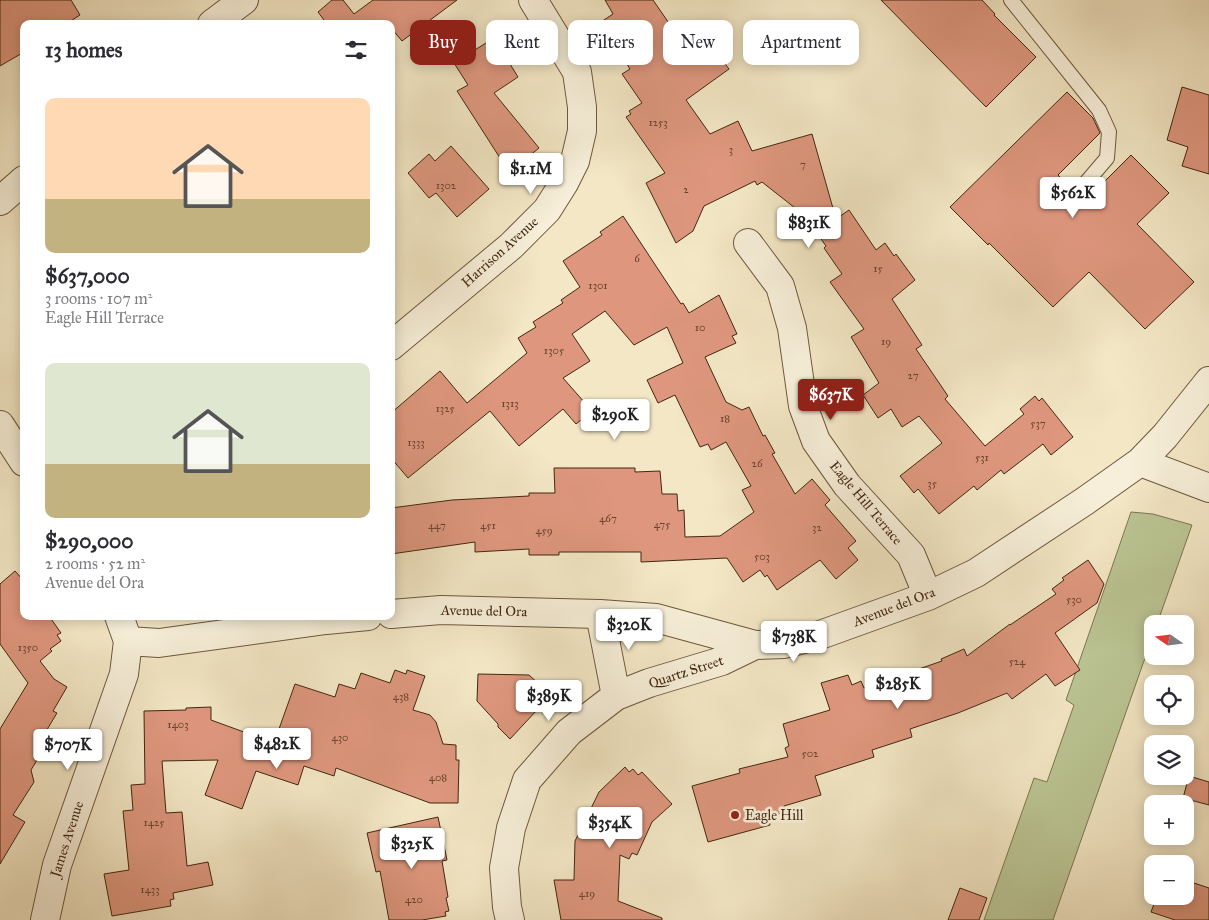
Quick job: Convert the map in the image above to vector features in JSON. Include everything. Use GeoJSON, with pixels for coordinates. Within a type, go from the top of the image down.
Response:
{"type":"FeatureCollection","features":[{"type":"Feature","properties":{"kind":"street"},"geometry":{"type":"LineString","coordinates":[[217,20],[244,0]]}},
{"type":"Feature","properties":{"kind":"street","name":"Harrison Avenue"},"geometry":{"type":"LineString","coordinates":[[395,343],[511,246],[547,210],[564,184],[575,161],[582,131],[582,108],[578,72],[533,0]]}},
{"type":"Feature","properties":{"kind":"street"},"geometry":{"type":"LineString","coordinates":[[0,201],[20,184]]}},
{"type":"Feature","properties":{"kind":"street","name":"Eagle Hill Terrace"},"geometry":{"type":"LineString","coordinates":[[748,244],[780,286],[792,328],[803,406],[816,441],[847,485],[911,555],[928,596]]}},
{"type":"Feature","properties":{"kind":"street","name":"Avenue del Ora"},"geometry":{"type":"LineString","coordinates":[[395,614],[441,610],[600,614],[656,618],[756,645],[784,644],[820,635],[928,596],[976,573],[1140,462],[1165,436],[1209,381]]}},
{"type":"Feature","properties":{"kind":"street"},"geometry":{"type":"LineString","coordinates":[[0,425],[20,456]]}},
{"type":"Feature","properties":{"kind":"street"},"geometry":{"type":"LineString","coordinates":[[1140,462],[1209,488]]}},
{"type":"Feature","properties":{"kind":"street"},"geometry":{"type":"LineString","coordinates":[[600,614],[616,696]]}},
{"type":"Feature","properties":{"kind":"street"},"geometry":{"type":"LineString","coordinates":[[123,628],[159,643],[326,620]]}},
{"type":"Feature","properties":{"kind":"street","name":"James Avenue"},"geometry":{"type":"LineString","coordinates":[[45,920],[57,865],[124,674],[123,628]]}},
{"type":"Feature","properties":{"kind":"street","name":"Quartz Street"},"geometry":{"type":"LineString","coordinates":[[510,920],[504,868],[510,828],[527,780],[569,732],[616,696],[649,683],[722,661],[756,645]]}},
{"type":"Feature","properties":{"kind":"lane"},"geometry":{"type":"LineString","coordinates":[[1011,0],[1099,110],[1110,132],[1107,158],[1084,185]]}},
{"type":"Feature","properties":{"kind":"green space"},"geometry":{"type":"Polygon","coordinates":[[[1131,512],[1153,514],[1192,525],[1160,615],[1144,615],[1144,661],[1053,920],[984,920],[1034,778],[1047,782],[1074,705],[1066,700],[1131,512]]]}},
{"type":"Feature","properties":{"kind":"building"},"geometry":{"type":"Polygon","coordinates":[[[0,0],[71,0],[80,15],[72,20],[20,20],[20,54],[0,66],[0,0]]]}},
{"type":"Feature","properties":{"kind":"building"},"geometry":{"type":"Polygon","coordinates":[[[332,0],[343,0],[354,14],[373,0],[457,0],[430,20],[410,20],[410,35],[402,41],[395,33],[395,20],[324,20],[318,12],[332,0]]]}},
{"type":"Feature","properties":{"kind":"building"},"geometry":{"type":"Polygon","coordinates":[[[605,0],[653,0],[667,20],[663,20],[663,65],[726,65],[729,69],[686,100],[710,134],[738,121],[752,151],[812,134],[836,219],[849,210],[876,250],[885,243],[894,256],[896,254],[915,280],[892,299],[922,345],[916,349],[948,396],[945,399],[985,446],[1024,414],[1020,409],[1035,396],[1039,401],[1042,398],[1073,437],[1051,455],[1043,444],[1004,474],[1001,470],[977,490],[974,486],[939,514],[918,489],[914,493],[900,476],[942,443],[919,416],[902,427],[891,409],[878,418],[863,395],[879,383],[851,337],[864,329],[830,282],[842,274],[824,248],[826,246],[804,215],[762,182],[757,185],[755,181],[704,206],[693,231],[676,243],[646,183],[665,173],[626,117],[631,114],[629,111],[642,103],[622,74],[630,69],[628,65],[653,65],[653,20],[604,20],[613,14],[605,0]]]}},
{"type":"Feature","properties":{"kind":"building"},"geometry":{"type":"Polygon","coordinates":[[[881,0],[982,0],[994,15],[1036,57],[986,107],[881,0]]]}},
{"type":"Feature","properties":{"kind":"building"},"geometry":{"type":"Polygon","coordinates":[[[486,43],[486,65],[511,65],[518,77],[494,93],[539,148],[509,172],[457,91],[468,85],[455,65],[476,65],[476,49],[486,43]]]}},
{"type":"Feature","properties":{"kind":"building"},"geometry":{"type":"Polygon","coordinates":[[[1182,87],[1209,95],[1209,174],[1182,166],[1188,147],[1167,140],[1182,87]]]}},
{"type":"Feature","properties":{"kind":"building"},"geometry":{"type":"Polygon","coordinates":[[[1067,92],[1093,118],[1100,133],[1058,175],[1084,202],[1131,155],[1169,193],[1137,224],[1194,282],[1145,329],[1089,272],[1053,307],[950,207],[1067,92]]]}},
{"type":"Feature","properties":{"kind":"building"},"geometry":{"type":"Polygon","coordinates":[[[451,146],[489,189],[457,217],[436,193],[429,198],[408,173],[429,154],[435,161],[451,146]]]}},
{"type":"Feature","properties":{"kind":"building"},"geometry":{"type":"Polygon","coordinates":[[[623,216],[681,304],[683,303],[689,313],[719,295],[737,334],[732,336],[736,343],[705,357],[726,402],[742,410],[749,407],[763,436],[765,435],[775,453],[772,454],[795,494],[812,479],[830,500],[825,505],[856,541],[848,548],[858,560],[836,579],[820,560],[777,590],[767,575],[765,577],[760,570],[743,582],[727,558],[641,562],[641,552],[559,552],[559,555],[529,555],[529,549],[475,552],[475,542],[395,553],[395,507],[452,500],[529,496],[529,493],[555,493],[554,468],[635,468],[635,472],[660,471],[662,494],[677,494],[678,511],[684,510],[685,537],[720,536],[754,512],[742,490],[751,486],[726,442],[711,450],[708,444],[700,447],[675,395],[658,403],[647,380],[683,363],[667,327],[634,345],[605,311],[572,334],[590,361],[563,378],[592,411],[576,424],[563,409],[519,446],[490,411],[408,478],[395,463],[395,410],[440,371],[467,403],[527,353],[518,338],[536,327],[533,322],[563,303],[561,300],[580,287],[563,261],[602,235],[600,232],[623,216]]]}},
{"type":"Feature","properties":{"kind":"building"},"geometry":{"type":"Polygon","coordinates":[[[1088,560],[1104,584],[1097,603],[1055,633],[1080,670],[1055,686],[1046,674],[1012,699],[1007,693],[958,713],[910,729],[912,737],[872,750],[874,757],[815,776],[821,795],[784,806],[786,812],[768,816],[770,825],[708,842],[692,786],[740,773],[739,769],[788,757],[785,748],[789,746],[783,724],[830,710],[821,683],[848,675],[852,685],[861,681],[864,688],[942,661],[941,659],[964,649],[967,656],[1010,624],[1056,594],[1052,589],[1064,580],[1062,578],[1088,560]]]}},
{"type":"Feature","properties":{"kind":"building"},"geometry":{"type":"Polygon","coordinates":[[[15,571],[20,577],[20,620],[52,620],[61,633],[57,635],[61,641],[50,649],[52,651],[40,661],[54,679],[67,687],[53,711],[57,713],[45,733],[51,737],[31,770],[34,782],[13,815],[25,822],[0,864],[0,729],[28,683],[0,644],[0,584],[15,571]]]}},
{"type":"Feature","properties":{"kind":"building"},"geometry":{"type":"Polygon","coordinates":[[[395,670],[406,674],[407,670],[425,676],[413,710],[430,715],[436,722],[443,744],[456,745],[456,760],[459,760],[458,803],[430,803],[336,768],[334,776],[304,766],[298,785],[256,771],[242,809],[205,795],[218,760],[162,761],[166,813],[182,812],[187,866],[208,862],[213,885],[173,893],[174,899],[170,900],[171,906],[112,916],[104,874],[129,870],[123,811],[133,810],[131,785],[145,784],[144,711],[186,710],[186,708],[211,707],[211,720],[274,743],[295,684],[335,697],[339,684],[355,689],[361,673],[390,683],[395,670]]]}},
{"type":"Feature","properties":{"kind":"building"},"geometry":{"type":"Polygon","coordinates":[[[478,674],[529,675],[551,695],[510,739],[477,701],[478,674]]]}},
{"type":"Feature","properties":{"kind":"building"},"geometry":{"type":"Polygon","coordinates":[[[625,767],[629,772],[633,769],[638,775],[642,772],[672,804],[652,822],[637,855],[632,853],[629,859],[620,855],[618,901],[662,918],[662,920],[561,920],[554,880],[574,880],[575,841],[599,792],[625,767]]]}},
{"type":"Feature","properties":{"kind":"building"},"geometry":{"type":"Polygon","coordinates":[[[1194,778],[1209,782],[1209,805],[1194,801],[1194,795],[1184,795],[1187,785],[1194,785],[1194,778]]]}},
{"type":"Feature","properties":{"kind":"building"},"geometry":{"type":"Polygon","coordinates":[[[438,817],[447,860],[442,861],[449,911],[445,912],[446,916],[422,920],[389,920],[380,871],[376,872],[367,833],[438,817]]]}},
{"type":"Feature","properties":{"kind":"building"},"geometry":{"type":"Polygon","coordinates":[[[1194,883],[1209,888],[1209,920],[1175,920],[1151,912],[1154,905],[1194,905],[1194,883]]]}},
{"type":"Feature","properties":{"kind":"building"},"geometry":{"type":"Polygon","coordinates":[[[960,888],[987,898],[979,920],[948,920],[960,888]]]}},
{"type":"Feature","properties":{"kind":"place","name":"Eagle Hill"},"geometry":{"type":"Point","coordinates":[735,815]}}]}
